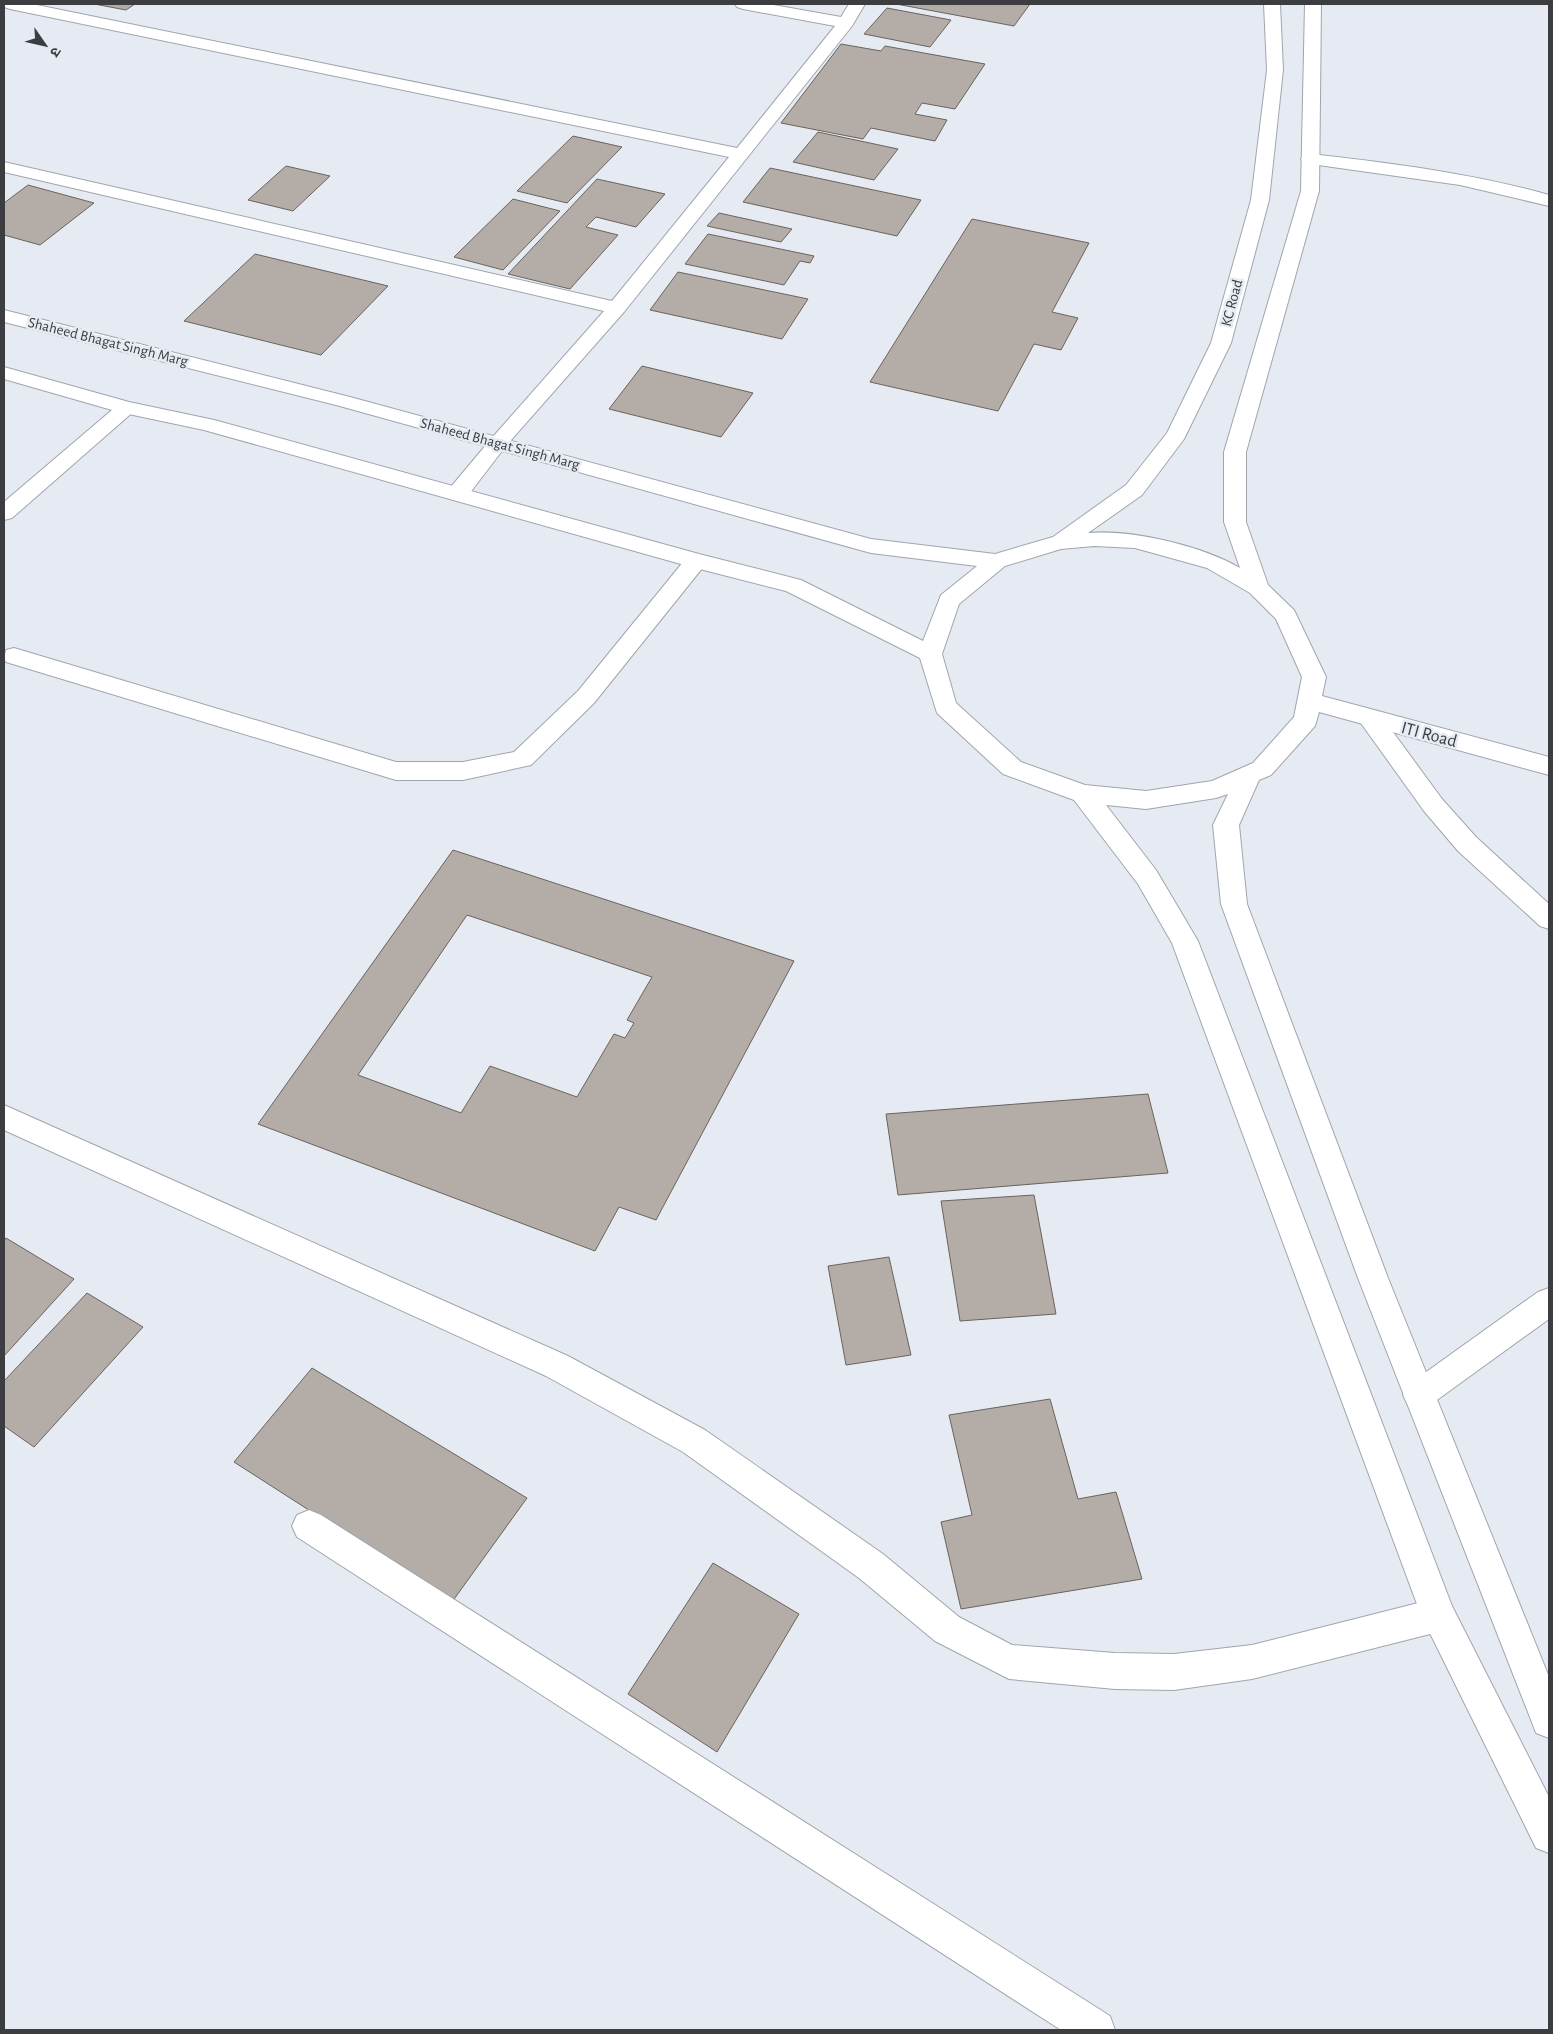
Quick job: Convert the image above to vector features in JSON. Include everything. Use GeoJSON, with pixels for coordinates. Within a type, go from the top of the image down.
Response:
{"type":"FeatureCollection","features":[{"type":"Feature","properties":{"kind":"street"},"geometry":{"type":"LineString","coordinates":[[10,4],[742,154]]}},
{"type":"Feature","properties":{"kind":"street"},"geometry":{"type":"LineString","coordinates":[[743,4],[846,23]]}},
{"type":"Feature","properties":{"kind":"street"},"geometry":{"type":"LineString","coordinates":[[458,493],[498,443],[617,308],[846,23],[857,4]]}},
{"type":"Feature","properties":{"kind":"street","name":"KC Road"},"geometry":{"type":"LineString","coordinates":[[1060,542],[1134,490],[1177,436],[1221,343],[1260,200],[1274,70],[1272,4]]}},
{"type":"Feature","properties":{"kind":"street"},"geometry":{"type":"LineString","coordinates":[[1258,588],[1235,522],[1235,452],[1310,191],[1313,4]]}},
{"type":"Feature","properties":{"kind":"street"},"geometry":{"type":"LineString","coordinates":[[1310,159],[1452,178],[1505,188],[1549,201]]}},
{"type":"Feature","properties":{"kind":"street"},"geometry":{"type":"LineString","coordinates":[[4,167],[617,308]]}},
{"type":"Feature","properties":{"kind":"street","name":"Shaheed Bhagat Singh Marg"},"geometry":{"type":"LineString","coordinates":[[4,316],[343,401],[871,546],[997,561]]}},
{"type":"Feature","properties":{"kind":"street"},"geometry":{"type":"LineString","coordinates":[[4,373],[126,408],[207,424],[696,561],[793,585],[930,654]]}},
{"type":"Feature","properties":{"kind":"street"},"geometry":{"type":"LineString","coordinates":[[4,513],[126,408]]}},
{"type":"Feature","properties":{"kind":"street"},"geometry":{"type":"LineString","coordinates":[[1094,539],[1136,541],[1215,563],[1258,588],[1286,615],[1314,678],[1306,720],[1262,769],[1216,789],[1146,800],[1083,794],[1012,768],[945,707],[930,654],[949,600],[997,561],[1060,542],[1094,539]]}},
{"type":"Feature","properties":{"kind":"street"},"geometry":{"type":"LineString","coordinates":[[14,656],[396,771],[463,771],[522,759],[586,697],[696,561]]}},
{"type":"Feature","properties":{"kind":"street","name":"ITI Road"},"geometry":{"type":"LineString","coordinates":[[1309,701],[1549,766]]}},
{"type":"Feature","properties":{"kind":"street"},"geometry":{"type":"LineString","coordinates":[[1370,719],[1433,805],[1467,844],[1549,918]]}},
{"type":"Feature","properties":{"kind":"street"},"geometry":{"type":"LineString","coordinates":[[1249,776],[1226,825],[1234,904],[1373,1278],[1549,1720]]}},
{"type":"Feature","properties":{"kind":"street"},"geometry":{"type":"LineString","coordinates":[[1083,794],[1148,877],[1185,941],[1438,1615],[1549,1835]]}},
{"type":"Feature","properties":{"kind":"street"},"geometry":{"type":"LineString","coordinates":[[4,1118],[565,1371],[694,1441],[871,1566],[947,1629],[1009,1662],[1115,1671],[1174,1672],[1252,1662],[1438,1615]]}},
{"type":"Feature","properties":{"kind":"street"},"geometry":{"type":"LineString","coordinates":[[1419,1394],[1549,1302]]}},
{"type":"Feature","properties":{"kind":"street"},"geometry":{"type":"LineString","coordinates":[[309,1526],[1096,2030]]}},
{"type":"Feature","properties":{"kind":"building"},"geometry":{"type":"Polygon","coordinates":[[[94,4],[135,4],[126,10],[94,4]]]}},
{"type":"Feature","properties":{"kind":"building"},"geometry":{"type":"Polygon","coordinates":[[[896,4],[1030,4],[1014,26],[896,4]]]}},
{"type":"Feature","properties":{"kind":"building"},"geometry":{"type":"Polygon","coordinates":[[[887,8],[951,20],[930,47],[864,34],[887,8]]]}},
{"type":"Feature","properties":{"kind":"building"},"geometry":{"type":"Polygon","coordinates":[[[841,44],[881,51],[885,46],[985,64],[955,109],[922,103],[915,114],[947,120],[935,141],[871,128],[863,139],[781,123],[841,44]]]}},
{"type":"Feature","properties":{"kind":"building"},"geometry":{"type":"Polygon","coordinates":[[[818,132],[898,149],[874,180],[793,162],[818,132]]]}},
{"type":"Feature","properties":{"kind":"building"},"geometry":{"type":"Polygon","coordinates":[[[573,136],[622,147],[567,203],[517,191],[573,136]]]}},
{"type":"Feature","properties":{"kind":"building"},"geometry":{"type":"Polygon","coordinates":[[[286,166],[330,176],[293,211],[248,200],[286,166]]]}},
{"type":"Feature","properties":{"kind":"building"},"geometry":{"type":"Polygon","coordinates":[[[770,168],[921,200],[897,236],[743,202],[770,168]]]}},
{"type":"Feature","properties":{"kind":"building"},"geometry":{"type":"Polygon","coordinates":[[[597,179],[665,194],[636,227],[596,217],[586,227],[618,235],[570,289],[508,274],[597,179]]]}},
{"type":"Feature","properties":{"kind":"building"},"geometry":{"type":"Polygon","coordinates":[[[28,185],[94,203],[40,245],[4,235],[4,203],[28,185]]]}},
{"type":"Feature","properties":{"kind":"building"},"geometry":{"type":"Polygon","coordinates":[[[513,199],[560,211],[503,270],[454,257],[513,199]]]}},
{"type":"Feature","properties":{"kind":"building"},"geometry":{"type":"Polygon","coordinates":[[[719,213],[792,229],[781,242],[707,226],[719,213]]]}},
{"type":"Feature","properties":{"kind":"building"},"geometry":{"type":"Polygon","coordinates":[[[972,219],[1089,243],[1052,312],[1078,318],[1061,350],[1034,344],[998,411],[870,382],[972,219]]]}},
{"type":"Feature","properties":{"kind":"building"},"geometry":{"type":"Polygon","coordinates":[[[708,234],[814,256],[810,263],[800,261],[784,285],[685,264],[708,234]]]}},
{"type":"Feature","properties":{"kind":"building"},"geometry":{"type":"Polygon","coordinates":[[[255,254],[388,286],[321,355],[184,321],[255,254]]]}},
{"type":"Feature","properties":{"kind":"building"},"geometry":{"type":"Polygon","coordinates":[[[678,272],[808,299],[782,339],[650,310],[678,272]]]}},
{"type":"Feature","properties":{"kind":"building"},"geometry":{"type":"Polygon","coordinates":[[[642,366],[753,393],[721,437],[609,409],[642,366]]]}},
{"type":"Feature","properties":{"kind":"building"},"geometry":{"type":"Polygon","coordinates":[[[453,850],[794,961],[656,1220],[619,1207],[595,1251],[258,1124],[453,850]],[[467,915],[358,1075],[461,1113],[490,1066],[577,1097],[614,1034],[625,1038],[634,1023],[627,1020],[652,977],[467,915]]]}},
{"type":"Feature","properties":{"kind":"building"},"geometry":{"type":"Polygon","coordinates":[[[1148,1094],[1168,1173],[898,1195],[886,1114],[1148,1094]]]}},
{"type":"Feature","properties":{"kind":"building"},"geometry":{"type":"Polygon","coordinates":[[[1034,1195],[1056,1314],[960,1321],[941,1201],[1034,1195]]]}},
{"type":"Feature","properties":{"kind":"building"},"geometry":{"type":"Polygon","coordinates":[[[6,1238],[74,1279],[4,1356],[4,1241],[6,1238]]]}},
{"type":"Feature","properties":{"kind":"building"},"geometry":{"type":"Polygon","coordinates":[[[889,1257],[911,1355],[846,1365],[828,1266],[889,1257]]]}},
{"type":"Feature","properties":{"kind":"building"},"geometry":{"type":"Polygon","coordinates":[[[87,1293],[143,1327],[34,1447],[4,1426],[4,1381],[87,1293]]]}},
{"type":"Feature","properties":{"kind":"building"},"geometry":{"type":"Polygon","coordinates":[[[312,1368],[527,1498],[452,1602],[234,1462],[312,1368]]]}},
{"type":"Feature","properties":{"kind":"building"},"geometry":{"type":"Polygon","coordinates":[[[1050,1399],[1078,1499],[1116,1492],[1142,1579],[961,1609],[941,1522],[972,1515],[949,1415],[1050,1399]]]}},
{"type":"Feature","properties":{"kind":"building"},"geometry":{"type":"Polygon","coordinates":[[[713,1563],[799,1614],[717,1752],[628,1694],[713,1563]]]}}]}
